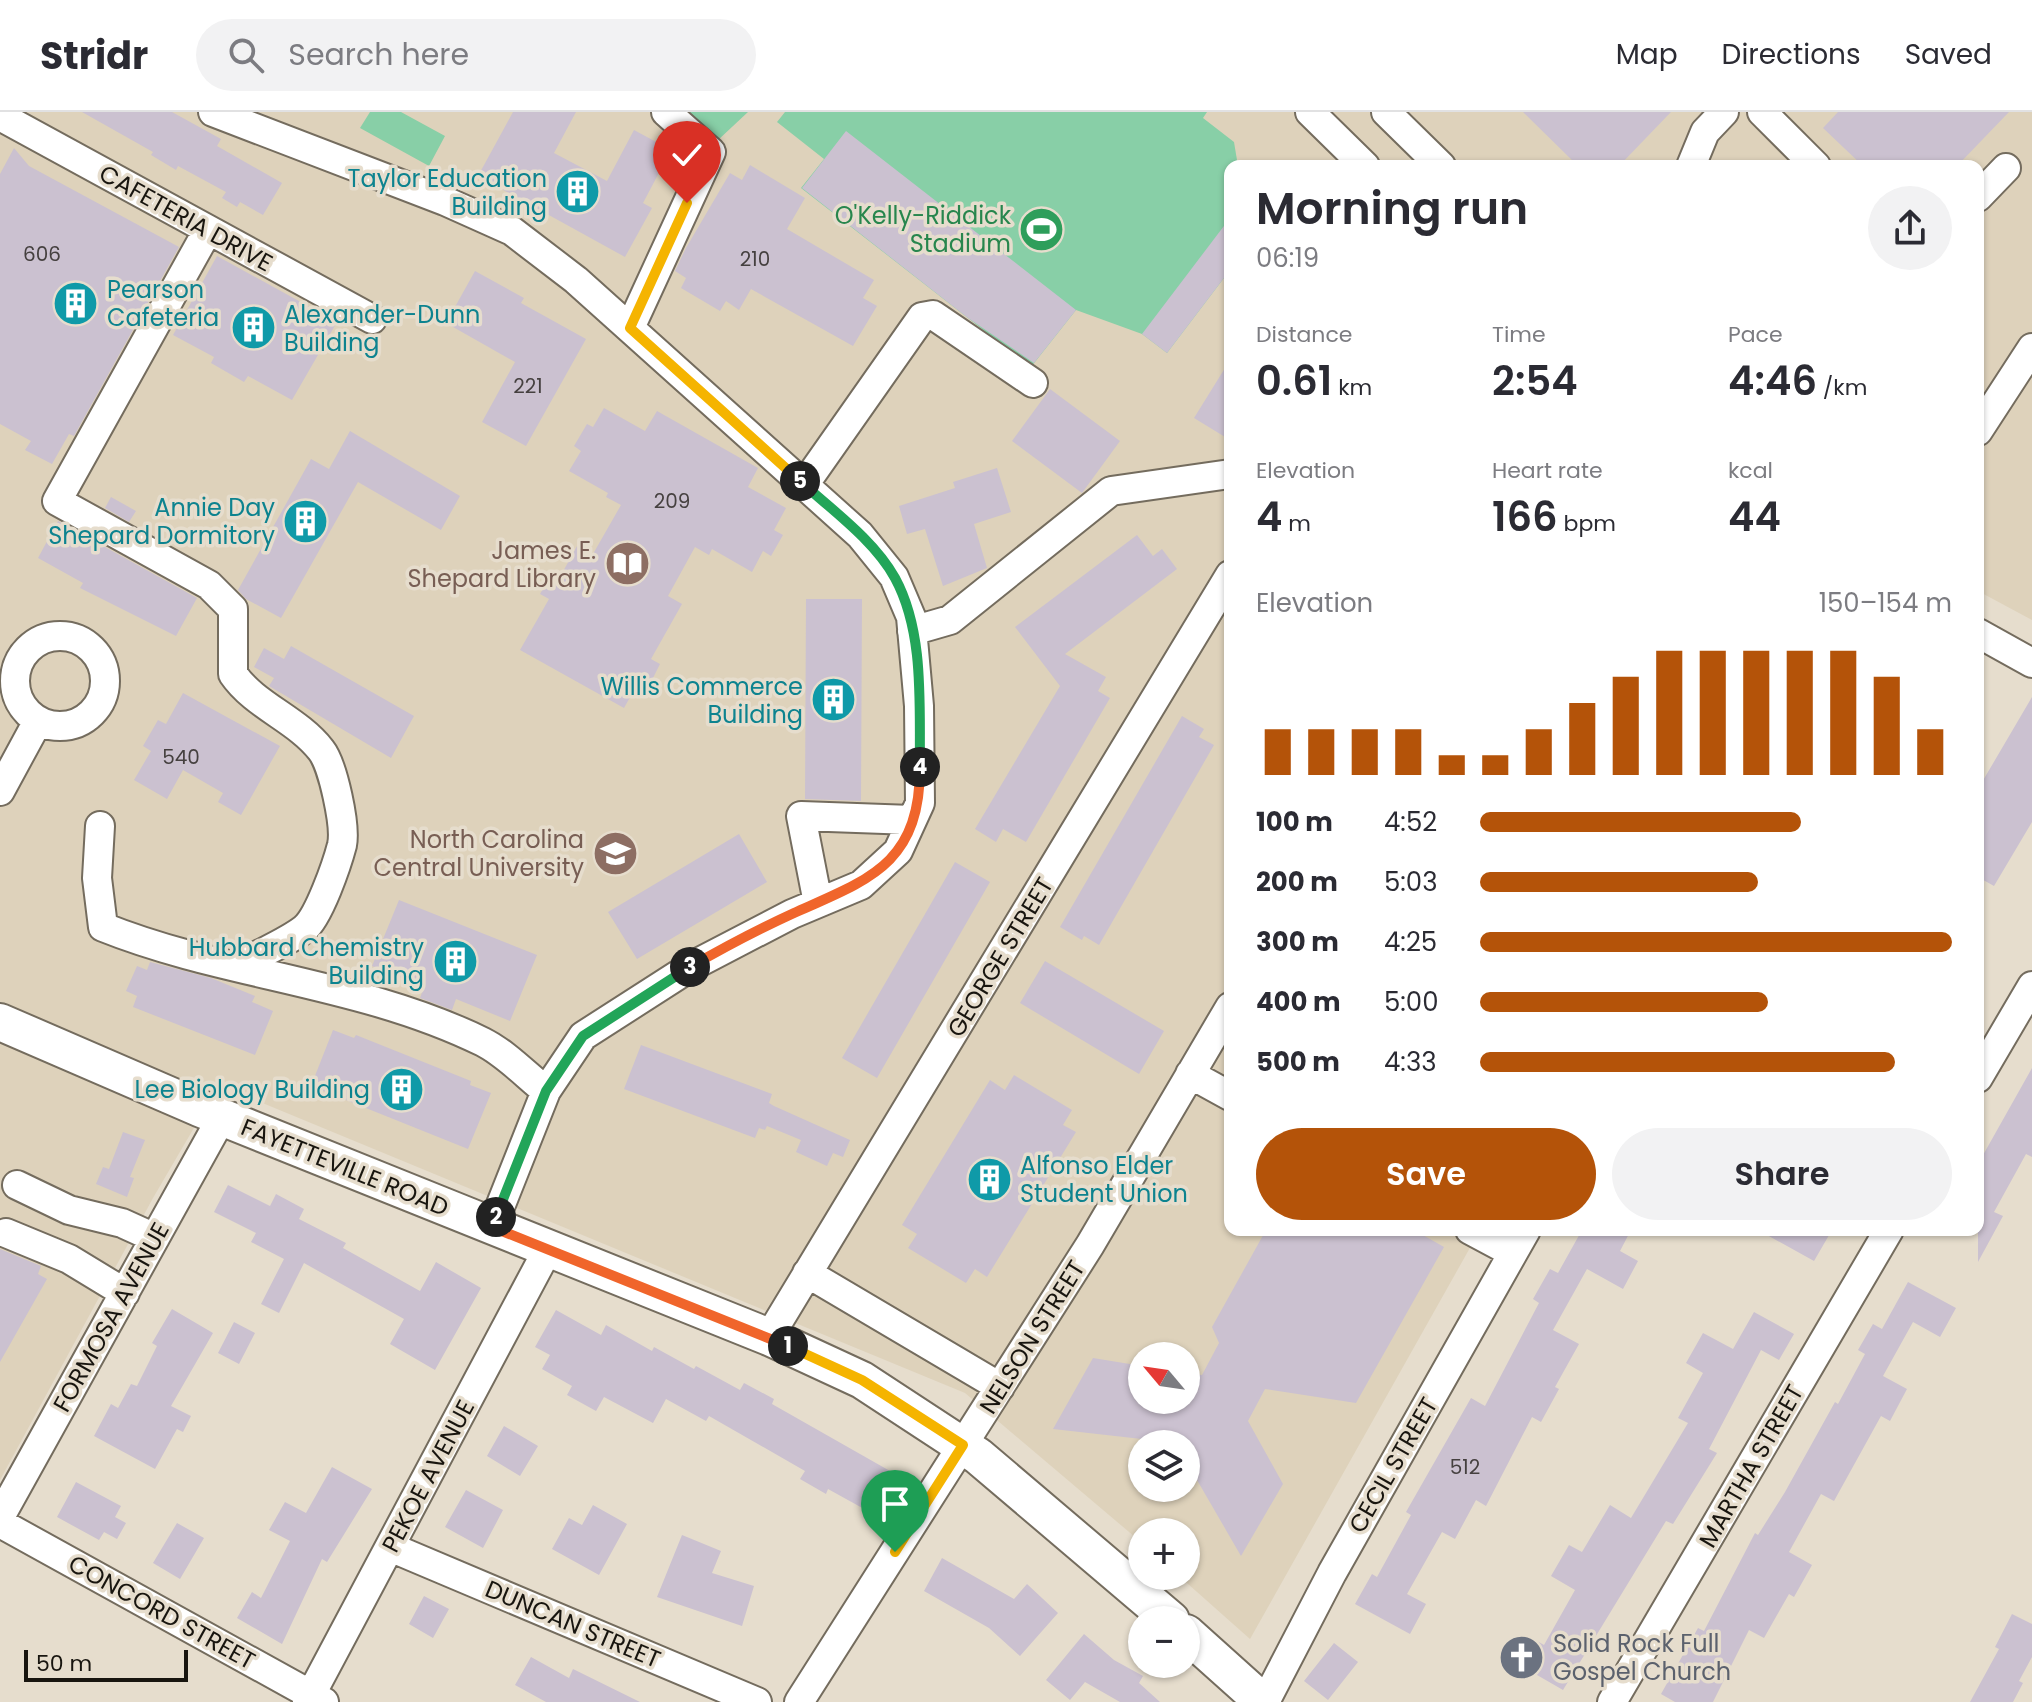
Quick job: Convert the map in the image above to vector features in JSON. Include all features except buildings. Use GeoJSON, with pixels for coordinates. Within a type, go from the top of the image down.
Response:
{"type":"FeatureCollection","features":[{"type":"Feature","properties":{"kind":"main road","name":"FAYETTEVILLE ROAD"},"geometry":{"type":"LineString","coordinates":[[0,1022],[222,1117],[769,1337],[862,1380],[963,1445],[1154,1606]]}},
{"type":"Feature","properties":{"kind":"main road"},"geometry":{"type":"LineString","coordinates":[[1200,1645],[1264,1702]]}},
{"type":"Feature","properties":{"kind":"street"},"geometry":{"type":"LineString","coordinates":[[213,112],[445,201],[512,231],[576,280],[860,535],[894,577],[911,617],[919,706],[920,803],[898,851],[861,885],[692,966],[583,1036],[546,1091],[492,1227]]}},
{"type":"Feature","properties":{"kind":"street"},"geometry":{"type":"LineString","coordinates":[[630,328],[711,152],[666,112]]}},
{"type":"Feature","properties":{"kind":"street"},"geometry":{"type":"LineString","coordinates":[[1310,112],[1359,160]]}},
{"type":"Feature","properties":{"kind":"street"},"geometry":{"type":"LineString","coordinates":[[1386,112],[1435,160]]}},
{"type":"Feature","properties":{"kind":"street"},"geometry":{"type":"LineString","coordinates":[[1693,160],[1705,132],[1724,112]]}},
{"type":"Feature","properties":{"kind":"street"},"geometry":{"type":"LineString","coordinates":[[1762,112],[1810,160]]}},
{"type":"Feature","properties":{"kind":"street","name":"CAFETERIA DRIVE"},"geometry":{"type":"LineString","coordinates":[[0,116],[372,319]]}},
{"type":"Feature","properties":{"kind":"street"},"geometry":{"type":"LineString","coordinates":[[1984,191],[2006,168]]}},
{"type":"Feature","properties":{"kind":"street"},"geometry":{"type":"LineString","coordinates":[[208,230],[57,501],[209,585],[233,609],[233,674],[256,696],[294,722],[323,752],[342,816],[342,844],[317,911],[306,928],[240,965]]}},
{"type":"Feature","properties":{"kind":"street"},"geometry":{"type":"LineString","coordinates":[[804,485],[922,317],[933,315],[1033,383]]}},
{"type":"Feature","properties":{"kind":"street"},"geometry":{"type":"LineString","coordinates":[[1984,422],[2032,348]]}},
{"type":"Feature","properties":{"kind":"street"},"geometry":{"type":"LineString","coordinates":[[912,631],[950,620],[1111,491],[1224,475]]}},
{"type":"Feature","properties":{"kind":"street","name":"GEORGE STREET"},"geometry":{"type":"LineString","coordinates":[[769,1337],[1224,585]]}},
{"type":"Feature","properties":{"kind":"street"},"geometry":{"type":"LineString","coordinates":[[1984,636],[2032,663]]}},
{"type":"Feature","properties":{"kind":"street"},"geometry":{"type":"LineString","coordinates":[[0,791],[38,721]]}},
{"type":"Feature","properties":{"kind":"street"},"geometry":{"type":"LineString","coordinates":[[818,903],[801,816],[912,820]]}},
{"type":"Feature","properties":{"kind":"street"},"geometry":{"type":"LineString","coordinates":[[100,826],[97,878],[103,927],[142,943],[366,997],[485,1043],[546,1091]]}},
{"type":"Feature","properties":{"kind":"street"},"geometry":{"type":"LineString","coordinates":[[1984,1068],[2032,986]]}},
{"type":"Feature","properties":{"kind":"street","name":"NELSON STREET"},"geometry":{"type":"LineString","coordinates":[[799,1702],[1090,1245],[1224,1017]]}},
{"type":"Feature","properties":{"kind":"street"},"geometry":{"type":"LineString","coordinates":[[1190,1074],[1224,1093]]}},
{"type":"Feature","properties":{"kind":"street","name":"FORMOSA AVENUE"},"geometry":{"type":"LineString","coordinates":[[0,1520],[222,1117]]}},
{"type":"Feature","properties":{"kind":"street"},"geometry":{"type":"LineString","coordinates":[[17,1185],[69,1210],[122,1223],[155,1238]]}},
{"type":"Feature","properties":{"kind":"street"},"geometry":{"type":"LineString","coordinates":[[6,1233],[69,1259],[125,1293]]}},
{"type":"Feature","properties":{"kind":"street"},"geometry":{"type":"LineString","coordinates":[[1494,1236],[1519,1242]]}},
{"type":"Feature","properties":{"kind":"street","name":"MARTHA STREET"},"geometry":{"type":"LineString","coordinates":[[1612,1702],[1885,1236]]}},
{"type":"Feature","properties":{"kind":"street","name":"CECIL STREET"},"geometry":{"type":"LineString","coordinates":[[1264,1702],[1332,1573],[1519,1242]]}},
{"type":"Feature","properties":{"kind":"street","name":"PEKOE AVENUE"},"geometry":{"type":"LineString","coordinates":[[314,1699],[390,1547],[548,1249]]}},
{"type":"Feature","properties":{"kind":"street"},"geometry":{"type":"LineString","coordinates":[[807,1273],[1000,1387]]}},
{"type":"Feature","properties":{"kind":"street","name":"CONCORD STREET"},"geometry":{"type":"LineString","coordinates":[[0,1520],[314,1699]]}},
{"type":"Feature","properties":{"kind":"street","name":"DUNCAN STREET"},"geometry":{"type":"LineString","coordinates":[[390,1547],[757,1702]]}},
{"type":"Feature","properties":{"kind":"shaded area","name":"North Carolina Central University"},"geometry":{"type":"Polygon","coordinates":[[[0,112],[2032,112],[2032,620],[1984,594],[1984,160],[1224,160],[1224,1236],[1477,1236],[1250,1639],[1195,1590],[1200,1590],[1200,1518],[1128,1518],[1128,1531],[965,1393],[219,1085],[153,1198],[0,1480],[0,112]]]}},
{"type":"Feature","properties":{"kind":"green space"},"geometry":{"type":"Polygon","coordinates":[[[370,112],[401,112],[445,136],[429,166],[360,128],[370,112]]]}},
{"type":"Feature","properties":{"kind":"green space"},"geometry":{"type":"Polygon","coordinates":[[[684,112],[748,112],[717,141],[684,112]]]}},
{"type":"Feature","properties":{"kind":"green space","name":"O'Kelly-Riddick Stadium"},"geometry":{"type":"Polygon","coordinates":[[[785,112],[1207,112],[1203,118],[1234,142],[1237,160],[1224,160],[1224,278],[1167,353],[1142,334],[1076,310],[1031,367],[801,188],[824,159],[777,122],[785,112]]]}},
{"type":"Feature","properties":{"kind":"place","name":"Taylor Education Building"},"geometry":{"type":"Point","coordinates":[578,192]}},
{"type":"Feature","properties":{"kind":"place","name":"O'Kelly-Riddick Stadium"},"geometry":{"type":"Point","coordinates":[1042,229]}},
{"type":"Feature","properties":{"kind":"place","name":"Pearson Cafeteria"},"geometry":{"type":"Point","coordinates":[76,303]}},
{"type":"Feature","properties":{"kind":"place","name":"Alexander-Dunn Building"},"geometry":{"type":"Point","coordinates":[253,328]}},
{"type":"Feature","properties":{"kind":"place","name":"Annie Day Shepard Dormitory"},"geometry":{"type":"Point","coordinates":[306,521]}},
{"type":"Feature","properties":{"kind":"place","name":"James E. Shepard Library"},"geometry":{"type":"Point","coordinates":[627,564]}},
{"type":"Feature","properties":{"kind":"place","name":"Willis Commerce Building"},"geometry":{"type":"Point","coordinates":[834,700]}},
{"type":"Feature","properties":{"kind":"place","name":"North Carolina Central University"},"geometry":{"type":"Point","coordinates":[615,853]}},
{"type":"Feature","properties":{"kind":"place","name":"Hubbard Chemistry Building"},"geometry":{"type":"Point","coordinates":[455,961]}},
{"type":"Feature","properties":{"kind":"place","name":"Lee Biology Building"},"geometry":{"type":"Point","coordinates":[401,1089]}},
{"type":"Feature","properties":{"kind":"place","name":"Alfonso Elder Student Union"},"geometry":{"type":"Point","coordinates":[989,1179]}},
{"type":"Feature","properties":{"kind":"place","name":"Solid Rock Full Gospel Church"},"geometry":{"type":"Point","coordinates":[1522,1657]}},
{"type":"Feature","properties":{"kind":"route"},"geometry":{"type":"LineString","coordinates":[[687,203],[630,328],[860,535],[894,577],[911,617],[919,706],[920,803],[898,851],[861,885],[792,914],[692,966],[583,1036],[546,1091],[492,1227],[769,1337],[862,1380],[963,1445],[895,1552]]}}]}
